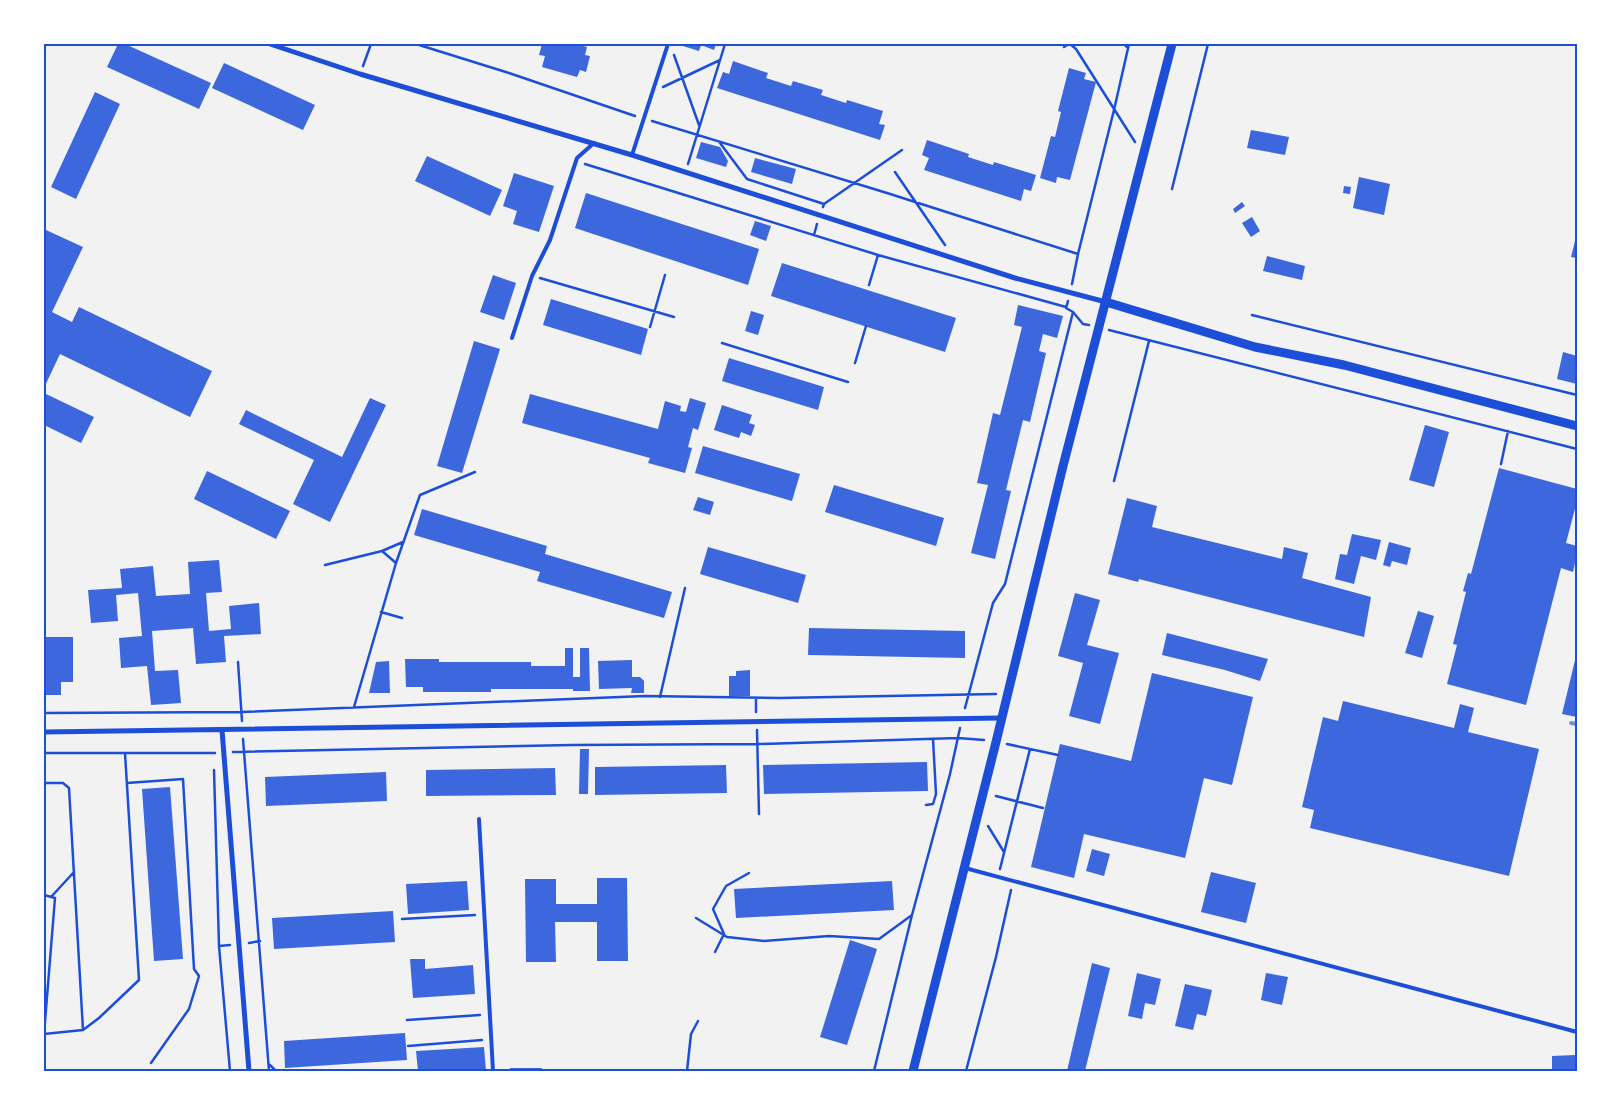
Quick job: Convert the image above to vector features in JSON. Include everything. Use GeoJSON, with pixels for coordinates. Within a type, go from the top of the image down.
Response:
{"type":"FeatureCollection","features":[{"type":"Feature","properties":{"kind":"street"},"geometry":{"type":"LineString","coordinates":[[270,44],[360,74],[594,143],[1015,278],[1106,302],[1255,347],[1344,365],[1577,426]]}},
{"type":"Feature","properties":{"kind":"street"},"geometry":{"type":"LineString","coordinates":[[913,1071],[965,868],[1063,466],[1172,44]]}},
{"type":"Feature","properties":{"kind":"street"},"geometry":{"type":"LineString","coordinates":[[44,732],[1002,718]]}},
{"type":"Feature","properties":{"kind":"street"},"geometry":{"type":"LineString","coordinates":[[222,730],[249,1071]]}},
{"type":"Feature","properties":{"kind":"lane"},"geometry":{"type":"LineString","coordinates":[[632,155],[668,44]]}},
{"type":"Feature","properties":{"kind":"lane"},"geometry":{"type":"LineString","coordinates":[[512,338],[532,276],[550,240],[577,158],[594,143]]}},
{"type":"Feature","properties":{"kind":"lane"},"geometry":{"type":"LineString","coordinates":[[479,818],[493,1071]]}},
{"type":"Feature","properties":{"kind":"lane"},"geometry":{"type":"LineString","coordinates":[[965,868],[1577,1032]]}},
{"type":"Feature","properties":{"kind":"path"},"geometry":{"type":"LineString","coordinates":[[360,74],[371,44]]}},
{"type":"Feature","properties":{"kind":"path"},"geometry":{"type":"LineString","coordinates":[[416,44],[509,73],[644,119],[1078,254]]}},
{"type":"Feature","properties":{"kind":"path"},"geometry":{"type":"LineString","coordinates":[[686,172],[725,44]]}},
{"type":"Feature","properties":{"kind":"path"},"geometry":{"type":"LineString","coordinates":[[1064,47],[1070,44],[1076,49],[1143,157]]}},
{"type":"Feature","properties":{"kind":"path"},"geometry":{"type":"LineString","coordinates":[[1124,44],[1128,48]]}},
{"type":"Feature","properties":{"kind":"path"},"geometry":{"type":"LineString","coordinates":[[1066,308],[1128,44]]}},
{"type":"Feature","properties":{"kind":"path"},"geometry":{"type":"LineString","coordinates":[[1172,189],[1208,44]]}},
{"type":"Feature","properties":{"kind":"path"},"geometry":{"type":"LineString","coordinates":[[674,52],[700,127]]}},
{"type":"Feature","properties":{"kind":"path"},"geometry":{"type":"LineString","coordinates":[[652,92],[720,60]]}},
{"type":"Feature","properties":{"kind":"path"},"geometry":{"type":"LineString","coordinates":[[719,142],[747,179],[824,204]]}},
{"type":"Feature","properties":{"kind":"path"},"geometry":{"type":"LineString","coordinates":[[814,234],[824,204],[902,150]]}},
{"type":"Feature","properties":{"kind":"path"},"geometry":{"type":"LineString","coordinates":[[576,161],[878,255],[1066,308],[1073,312],[1083,324],[1577,448]]}},
{"type":"Feature","properties":{"kind":"path"},"geometry":{"type":"LineString","coordinates":[[894,172],[954,259]]}},
{"type":"Feature","properties":{"kind":"path"},"geometry":{"type":"LineString","coordinates":[[869,285],[878,255]]}},
{"type":"Feature","properties":{"kind":"path"},"geometry":{"type":"LineString","coordinates":[[650,327],[665,275]]}},
{"type":"Feature","properties":{"kind":"path"},"geometry":{"type":"LineString","coordinates":[[532,276],[674,318]]}},
{"type":"Feature","properties":{"kind":"path"},"geometry":{"type":"LineString","coordinates":[[874,1071],[912,915],[950,774],[962,719],[993,602],[1005,584],[1073,312]]}},
{"type":"Feature","properties":{"kind":"path"},"geometry":{"type":"LineString","coordinates":[[1252,315],[1577,395]]}},
{"type":"Feature","properties":{"kind":"path"},"geometry":{"type":"LineString","coordinates":[[855,363],[866,326]]}},
{"type":"Feature","properties":{"kind":"path"},"geometry":{"type":"LineString","coordinates":[[1114,481],[1149,341]]}},
{"type":"Feature","properties":{"kind":"path"},"geometry":{"type":"LineString","coordinates":[[722,343],[848,382]]}},
{"type":"Feature","properties":{"kind":"path"},"geometry":{"type":"LineString","coordinates":[[1501,464],[1508,431]]}},
{"type":"Feature","properties":{"kind":"path"},"geometry":{"type":"LineString","coordinates":[[354,707],[396,563],[420,495],[475,472]]}},
{"type":"Feature","properties":{"kind":"path"},"geometry":{"type":"LineString","coordinates":[[326,565],[382,551],[403,542]]}},
{"type":"Feature","properties":{"kind":"path"},"geometry":{"type":"LineString","coordinates":[[382,551],[396,563]]}},
{"type":"Feature","properties":{"kind":"path"},"geometry":{"type":"LineString","coordinates":[[660,697],[685,588]]}},
{"type":"Feature","properties":{"kind":"path"},"geometry":{"type":"LineString","coordinates":[[381,612],[402,618]]}},
{"type":"Feature","properties":{"kind":"path"},"geometry":{"type":"LineString","coordinates":[[238,662],[269,1071]]}},
{"type":"Feature","properties":{"kind":"path"},"geometry":{"type":"LineString","coordinates":[[44,713],[242,712],[660,697],[756,698],[1007,694]]}},
{"type":"Feature","properties":{"kind":"path"},"geometry":{"type":"LineString","coordinates":[[756,698],[759,814]]}},
{"type":"Feature","properties":{"kind":"path"},"geometry":{"type":"LineString","coordinates":[[926,805],[934,804],[936,794],[933,738]]}},
{"type":"Feature","properties":{"kind":"path"},"geometry":{"type":"LineString","coordinates":[[231,752],[562,745],[758,744],[958,738],[996,742],[1058,754]]}},
{"type":"Feature","properties":{"kind":"path"},"geometry":{"type":"LineString","coordinates":[[998,877],[1030,749]]}},
{"type":"Feature","properties":{"kind":"path"},"geometry":{"type":"LineString","coordinates":[[44,753],[216,753]]}},
{"type":"Feature","properties":{"kind":"path"},"geometry":{"type":"LineString","coordinates":[[44,895],[55,898],[44,1034],[83,1030],[99,1018],[139,980],[125,753]]}},
{"type":"Feature","properties":{"kind":"path"},"geometry":{"type":"LineString","coordinates":[[214,763],[219,946],[230,1071]]}},
{"type":"Feature","properties":{"kind":"path"},"geometry":{"type":"LineString","coordinates":[[127,783],[183,779],[194,969],[200,976],[189,1009],[151,1062]]}},
{"type":"Feature","properties":{"kind":"path"},"geometry":{"type":"LineString","coordinates":[[44,783],[63,784],[68,788],[83,1030]]}},
{"type":"Feature","properties":{"kind":"path"},"geometry":{"type":"LineString","coordinates":[[996,796],[1043,808]]}},
{"type":"Feature","properties":{"kind":"path"},"geometry":{"type":"LineString","coordinates":[[988,826],[1004,852]]}},
{"type":"Feature","properties":{"kind":"path"},"geometry":{"type":"LineString","coordinates":[[52,897],[74,872]]}},
{"type":"Feature","properties":{"kind":"path"},"geometry":{"type":"LineString","coordinates":[[724,934],[712,909],[726,886],[749,873]]}},
{"type":"Feature","properties":{"kind":"path"},"geometry":{"type":"LineString","coordinates":[[966,1071],[996,957],[1012,881]]}},
{"type":"Feature","properties":{"kind":"path"},"geometry":{"type":"LineString","coordinates":[[402,919],[484,914]]}},
{"type":"Feature","properties":{"kind":"path"},"geometry":{"type":"LineString","coordinates":[[696,918],[727,937],[764,941],[829,936],[879,939],[912,915]]}},
{"type":"Feature","properties":{"kind":"path"},"geometry":{"type":"LineString","coordinates":[[715,952],[724,934]]}},
{"type":"Feature","properties":{"kind":"path"},"geometry":{"type":"LineString","coordinates":[[247,943],[260,941]]}},
{"type":"Feature","properties":{"kind":"path"},"geometry":{"type":"LineString","coordinates":[[219,946],[230,945]]}},
{"type":"Feature","properties":{"kind":"path"},"geometry":{"type":"LineString","coordinates":[[407,1020],[490,1014]]}},
{"type":"Feature","properties":{"kind":"path"},"geometry":{"type":"LineString","coordinates":[[687,1071],[691,1034],[698,1021]]}},
{"type":"Feature","properties":{"kind":"path"},"geometry":{"type":"LineString","coordinates":[[408,1046],[491,1040]]}},
{"type":"Feature","properties":{"kind":"path"},"geometry":{"type":"LineString","coordinates":[[269,1064],[276,1071]]}},
{"type":"Feature","properties":{"kind":"building"},"geometry":{"type":"Polygon","coordinates":[[[118,44],[125,44],[211,83],[199,109],[107,67],[118,44]]]}},
{"type":"Feature","properties":{"kind":"building"},"geometry":{"type":"Polygon","coordinates":[[[542,44],[575,44],[587,47],[585,55],[590,56],[586,72],[580,70],[577,77],[542,67],[545,56],[539,55],[542,44]]]}},
{"type":"Feature","properties":{"kind":"building"},"geometry":{"type":"Polygon","coordinates":[[[684,44],[716,44],[714,50],[701,45],[699,51],[683,46],[684,44]]]}},
{"type":"Feature","properties":{"kind":"building"},"geometry":{"type":"Polygon","coordinates":[[[733,61],[768,73],[766,78],[791,86],[793,81],[823,90],[821,95],[846,103],[847,100],[883,111],[879,124],[885,125],[880,140],[717,88],[723,72],[729,74],[733,61]]]}},
{"type":"Feature","properties":{"kind":"building"},"geometry":{"type":"Polygon","coordinates":[[[224,63],[315,105],[303,130],[212,88],[224,63]]]}},
{"type":"Feature","properties":{"kind":"building"},"geometry":{"type":"Polygon","coordinates":[[[1069,68],[1086,73],[1084,79],[1096,82],[1070,180],[1057,177],[1056,183],[1040,178],[1051,136],[1055,137],[1061,112],[1058,111],[1069,68]]]}},
{"type":"Feature","properties":{"kind":"building"},"geometry":{"type":"Polygon","coordinates":[[[95,92],[120,104],[76,199],[51,187],[95,92]]]}},
{"type":"Feature","properties":{"kind":"building"},"geometry":{"type":"Polygon","coordinates":[[[1251,130],[1289,137],[1285,155],[1247,148],[1251,130]]]}},
{"type":"Feature","properties":{"kind":"building"},"geometry":{"type":"Polygon","coordinates":[[[927,140],[969,154],[968,157],[993,165],[994,162],[1036,175],[1031,191],[1024,189],[1021,201],[924,170],[929,158],[922,155],[927,140]]]}},
{"type":"Feature","properties":{"kind":"building"},"geometry":{"type":"Polygon","coordinates":[[[701,142],[720,147],[728,161],[726,167],[696,158],[701,142]]]}},
{"type":"Feature","properties":{"kind":"building"},"geometry":{"type":"Polygon","coordinates":[[[427,156],[502,190],[490,216],[415,181],[427,156]]]}},
{"type":"Feature","properties":{"kind":"building"},"geometry":{"type":"Polygon","coordinates":[[[755,158],[796,169],[792,184],[751,172],[755,158]]]}},
{"type":"Feature","properties":{"kind":"building"},"geometry":{"type":"Polygon","coordinates":[[[514,173],[554,186],[539,232],[513,224],[517,211],[503,206],[514,173]]]}},
{"type":"Feature","properties":{"kind":"building"},"geometry":{"type":"Polygon","coordinates":[[[1359,177],[1390,184],[1384,215],[1353,208],[1359,177]]]}},
{"type":"Feature","properties":{"kind":"building"},"geometry":{"type":"Polygon","coordinates":[[[1344,186],[1351,187],[1350,194],[1343,193],[1344,186]]]}},
{"type":"Feature","properties":{"kind":"building"},"geometry":{"type":"Polygon","coordinates":[[[586,193],[759,249],[748,285],[575,228],[586,193]]]}},
{"type":"Feature","properties":{"kind":"building"},"geometry":{"type":"Polygon","coordinates":[[[1242,202],[1245,206],[1235,213],[1233,209],[1242,202]]]}},
{"type":"Feature","properties":{"kind":"building"},"geometry":{"type":"Polygon","coordinates":[[[1252,217],[1260,231],[1251,237],[1242,223],[1252,217]]]}},
{"type":"Feature","properties":{"kind":"building"},"geometry":{"type":"Polygon","coordinates":[[[755,221],[771,226],[766,241],[750,235],[755,221]]]}},
{"type":"Feature","properties":{"kind":"building"},"geometry":{"type":"Polygon","coordinates":[[[46,230],[83,247],[52,312],[72,322],[79,307],[212,371],[190,417],[60,354],[44,388],[44,235],[46,230]]]}},
{"type":"Feature","properties":{"kind":"building"},"geometry":{"type":"Polygon","coordinates":[[[1577,233],[1577,258],[1571,257],[1577,233]]]}},
{"type":"Feature","properties":{"kind":"building"},"geometry":{"type":"Polygon","coordinates":[[[1267,256],[1305,266],[1302,280],[1263,271],[1267,256]]]}},
{"type":"Feature","properties":{"kind":"building"},"geometry":{"type":"Polygon","coordinates":[[[782,263],[956,318],[945,352],[771,296],[782,263]]]}},
{"type":"Feature","properties":{"kind":"building"},"geometry":{"type":"Polygon","coordinates":[[[493,275],[516,283],[504,320],[480,312],[493,275]]]}},
{"type":"Feature","properties":{"kind":"building"},"geometry":{"type":"Polygon","coordinates":[[[551,299],[648,329],[641,355],[543,325],[551,299]]]}},
{"type":"Feature","properties":{"kind":"building"},"geometry":{"type":"Polygon","coordinates":[[[1018,305],[1063,316],[1057,338],[1043,334],[1039,351],[1046,353],[1030,422],[1023,420],[1006,490],[1011,491],[995,559],[971,553],[988,485],[977,483],[993,413],[1000,415],[1022,327],[1014,325],[1018,305]]]}},
{"type":"Feature","properties":{"kind":"building"},"geometry":{"type":"Polygon","coordinates":[[[751,311],[764,315],[758,335],[745,331],[751,311]]]}},
{"type":"Feature","properties":{"kind":"building"},"geometry":{"type":"Polygon","coordinates":[[[474,341],[500,349],[462,473],[437,466],[474,341]]]}},
{"type":"Feature","properties":{"kind":"building"},"geometry":{"type":"Polygon","coordinates":[[[1563,352],[1577,356],[1577,384],[1557,379],[1563,352]]]}},
{"type":"Feature","properties":{"kind":"building"},"geometry":{"type":"Polygon","coordinates":[[[729,358],[824,387],[818,410],[722,381],[729,358]]]}},
{"type":"Feature","properties":{"kind":"building"},"geometry":{"type":"Polygon","coordinates":[[[44,393],[94,417],[81,443],[44,425],[44,393]]]}},
{"type":"Feature","properties":{"kind":"building"},"geometry":{"type":"Polygon","coordinates":[[[530,394],[658,429],[665,401],[681,406],[680,411],[686,412],[690,398],[706,403],[698,430],[693,428],[688,447],[692,448],[685,473],[648,463],[650,458],[522,423],[530,394]]]}},
{"type":"Feature","properties":{"kind":"building"},"geometry":{"type":"Polygon","coordinates":[[[370,398],[386,405],[330,522],[293,504],[314,460],[239,424],[246,410],[342,457],[370,398]]]}},
{"type":"Feature","properties":{"kind":"building"},"geometry":{"type":"Polygon","coordinates":[[[722,405],[752,415],[749,423],[755,425],[751,436],[741,432],[739,438],[714,430],[722,405]]]}},
{"type":"Feature","properties":{"kind":"building"},"geometry":{"type":"Polygon","coordinates":[[[1425,425],[1449,432],[1434,487],[1409,480],[1425,425]]]}},
{"type":"Feature","properties":{"kind":"building"},"geometry":{"type":"Polygon","coordinates":[[[703,446],[800,474],[792,501],[695,473],[703,446]]]}},
{"type":"Feature","properties":{"kind":"building"},"geometry":{"type":"Polygon","coordinates":[[[1499,468],[1577,489],[1577,501],[1566,543],[1577,546],[1573,572],[1561,568],[1526,705],[1447,684],[1457,645],[1453,644],[1466,592],[1463,591],[1468,573],[1471,574],[1499,468]]]}},
{"type":"Feature","properties":{"kind":"building"},"geometry":{"type":"Polygon","coordinates":[[[207,471],[290,511],[276,539],[194,499],[207,471]]]}},
{"type":"Feature","properties":{"kind":"building"},"geometry":{"type":"Polygon","coordinates":[[[834,485],[944,518],[936,546],[825,512],[834,485]]]}},
{"type":"Feature","properties":{"kind":"building"},"geometry":{"type":"Polygon","coordinates":[[[698,497],[714,502],[710,515],[693,510],[698,497]]]}},
{"type":"Feature","properties":{"kind":"building"},"geometry":{"type":"Polygon","coordinates":[[[1127,498],[1157,506],[1152,527],[1282,559],[1284,547],[1308,553],[1302,578],[1371,597],[1364,637],[1139,579],[1138,582],[1108,574],[1127,498]]]}},
{"type":"Feature","properties":{"kind":"building"},"geometry":{"type":"Polygon","coordinates":[[[422,509],[547,546],[545,554],[672,592],[664,618],[537,581],[540,572],[414,535],[422,509]]]}},
{"type":"Feature","properties":{"kind":"building"},"geometry":{"type":"Polygon","coordinates":[[[1352,534],[1381,540],[1376,560],[1361,556],[1354,584],[1335,579],[1340,554],[1347,555],[1352,534]]]}},
{"type":"Feature","properties":{"kind":"building"},"geometry":{"type":"Polygon","coordinates":[[[1389,542],[1411,548],[1407,565],[1392,561],[1390,567],[1383,565],[1389,542]]]}},
{"type":"Feature","properties":{"kind":"building"},"geometry":{"type":"Polygon","coordinates":[[[708,547],[806,575],[798,603],[700,574],[708,547]]]}},
{"type":"Feature","properties":{"kind":"building"},"geometry":{"type":"Polygon","coordinates":[[[219,560],[222,592],[206,593],[209,631],[231,629],[229,606],[259,603],[261,634],[224,636],[226,662],[196,664],[193,628],[152,631],[155,671],[178,670],[181,703],[151,705],[147,666],[121,668],[119,638],[142,636],[138,593],[116,595],[118,621],[91,623],[88,590],[122,588],[120,569],[153,566],[156,596],[190,594],[188,562],[219,560]]]}},
{"type":"Feature","properties":{"kind":"building"},"geometry":{"type":"Polygon","coordinates":[[[1075,593],[1100,600],[1087,645],[1119,653],[1100,724],[1069,716],[1083,663],[1058,656],[1075,593]]]}},
{"type":"Feature","properties":{"kind":"building"},"geometry":{"type":"Polygon","coordinates":[[[1418,611],[1434,616],[1422,658],[1405,653],[1418,611]]]}},
{"type":"Feature","properties":{"kind":"building"},"geometry":{"type":"Polygon","coordinates":[[[809,628],[965,631],[965,658],[808,655],[809,628]]]}},
{"type":"Feature","properties":{"kind":"building"},"geometry":{"type":"Polygon","coordinates":[[[1167,633],[1268,659],[1260,681],[1225,670],[1162,655],[1167,633]]]}},
{"type":"Feature","properties":{"kind":"building"},"geometry":{"type":"Polygon","coordinates":[[[44,637],[73,637],[73,682],[61,682],[61,695],[44,695],[44,637]]]}},
{"type":"Feature","properties":{"kind":"building"},"geometry":{"type":"Polygon","coordinates":[[[565,648],[573,648],[573,677],[580,677],[580,648],[589,648],[590,691],[573,691],[573,689],[491,689],[491,692],[423,692],[423,687],[406,687],[405,659],[439,659],[439,662],[531,662],[531,666],[565,666],[565,648]]]}},
{"type":"Feature","properties":{"kind":"building"},"geometry":{"type":"Polygon","coordinates":[[[1577,652],[1577,717],[1562,714],[1577,652]]]}},
{"type":"Feature","properties":{"kind":"building"},"geometry":{"type":"Polygon","coordinates":[[[632,660],[632,677],[640,677],[644,681],[644,693],[631,693],[632,688],[599,689],[598,661],[632,660]]]}},
{"type":"Feature","properties":{"kind":"building"},"geometry":{"type":"Polygon","coordinates":[[[389,661],[390,693],[369,693],[376,662],[389,661]]]}},
{"type":"Feature","properties":{"kind":"building"},"geometry":{"type":"Polygon","coordinates":[[[750,670],[750,696],[729,696],[729,676],[736,676],[736,671],[750,670]]]}},
{"type":"Feature","properties":{"kind":"building"},"geometry":{"type":"Polygon","coordinates":[[[1152,673],[1253,697],[1232,785],[1204,778],[1185,858],[1084,834],[1074,878],[1031,867],[1060,744],[1131,761],[1152,673]]]}},
{"type":"Feature","properties":{"kind":"building"},"geometry":{"type":"Polygon","coordinates":[[[1343,701],[1454,728],[1460,704],[1474,708],[1468,732],[1539,749],[1509,876],[1310,828],[1314,810],[1302,807],[1323,717],[1338,721],[1343,701]]]}},
{"type":"Feature","properties":{"kind":"building"},"geometry":{"type":"Polygon","coordinates":[[[580,749],[589,749],[588,794],[579,794],[580,749]]]}},
{"type":"Feature","properties":{"kind":"building"},"geometry":{"type":"Polygon","coordinates":[[[927,762],[928,791],[764,794],[763,765],[927,762]]]}},
{"type":"Feature","properties":{"kind":"building"},"geometry":{"type":"Polygon","coordinates":[[[726,765],[727,793],[595,795],[595,767],[726,765]]]}},
{"type":"Feature","properties":{"kind":"building"},"geometry":{"type":"Polygon","coordinates":[[[555,768],[556,795],[426,796],[426,770],[555,768]]]}},
{"type":"Feature","properties":{"kind":"building"},"geometry":{"type":"Polygon","coordinates":[[[386,772],[387,801],[266,806],[265,777],[386,772]]]}},
{"type":"Feature","properties":{"kind":"building"},"geometry":{"type":"Polygon","coordinates":[[[170,787],[183,959],[154,961],[142,789],[170,787]]]}},
{"type":"Feature","properties":{"kind":"building"},"geometry":{"type":"Polygon","coordinates":[[[1092,849],[1110,854],[1104,876],[1086,871],[1092,849]]]}},
{"type":"Feature","properties":{"kind":"building"},"geometry":{"type":"Polygon","coordinates":[[[1211,872],[1256,883],[1246,923],[1201,912],[1211,872]]]}},
{"type":"Feature","properties":{"kind":"building"},"geometry":{"type":"Polygon","coordinates":[[[597,878],[627,878],[628,961],[597,961],[597,922],[555,922],[556,962],[526,962],[525,879],[556,879],[556,904],[597,904],[597,878]]]}},
{"type":"Feature","properties":{"kind":"building"},"geometry":{"type":"Polygon","coordinates":[[[467,881],[469,910],[408,914],[406,884],[467,881]]]}},
{"type":"Feature","properties":{"kind":"building"},"geometry":{"type":"Polygon","coordinates":[[[892,881],[894,910],[736,918],[734,889],[892,881]]]}},
{"type":"Feature","properties":{"kind":"building"},"geometry":{"type":"Polygon","coordinates":[[[393,911],[395,942],[274,949],[272,918],[393,911]]]}},
{"type":"Feature","properties":{"kind":"building"},"geometry":{"type":"Polygon","coordinates":[[[850,940],[877,949],[847,1045],[820,1037],[850,940]]]}},
{"type":"Feature","properties":{"kind":"building"},"geometry":{"type":"Polygon","coordinates":[[[410,959],[425,959],[425,969],[473,965],[475,994],[413,998],[410,959]]]}},
{"type":"Feature","properties":{"kind":"building"},"geometry":{"type":"Polygon","coordinates":[[[1092,963],[1110,968],[1085,1071],[1067,1071],[1092,963]]]}},
{"type":"Feature","properties":{"kind":"building"},"geometry":{"type":"Polygon","coordinates":[[[1137,973],[1161,979],[1155,1005],[1145,1003],[1142,1019],[1128,1016],[1137,973]]]}},
{"type":"Feature","properties":{"kind":"building"},"geometry":{"type":"Polygon","coordinates":[[[1266,973],[1288,977],[1282,1005],[1261,1000],[1266,973]]]}},
{"type":"Feature","properties":{"kind":"building"},"geometry":{"type":"Polygon","coordinates":[[[1185,984],[1212,990],[1206,1016],[1197,1014],[1193,1030],[1175,1026],[1185,984]]]}},
{"type":"Feature","properties":{"kind":"building"},"geometry":{"type":"Polygon","coordinates":[[[405,1033],[407,1060],[285,1068],[284,1041],[405,1033]]]}},
{"type":"Feature","properties":{"kind":"building"},"geometry":{"type":"Polygon","coordinates":[[[484,1047],[486,1071],[418,1071],[416,1051],[484,1047]]]}},
{"type":"Feature","properties":{"kind":"building"},"geometry":{"type":"Polygon","coordinates":[[[1575,1055],[1576,1071],[1552,1071],[1552,1056],[1575,1055]]]}},
{"type":"Feature","properties":{"kind":"building"},"geometry":{"type":"Polygon","coordinates":[[[510,1068],[542,1068],[542,1071],[510,1071],[510,1068]]]}},
{"type":"Feature","properties":{"kind":"railway"},"geometry":{"type":"LineString","coordinates":[[1571,723],[1577,724]]}}]}
